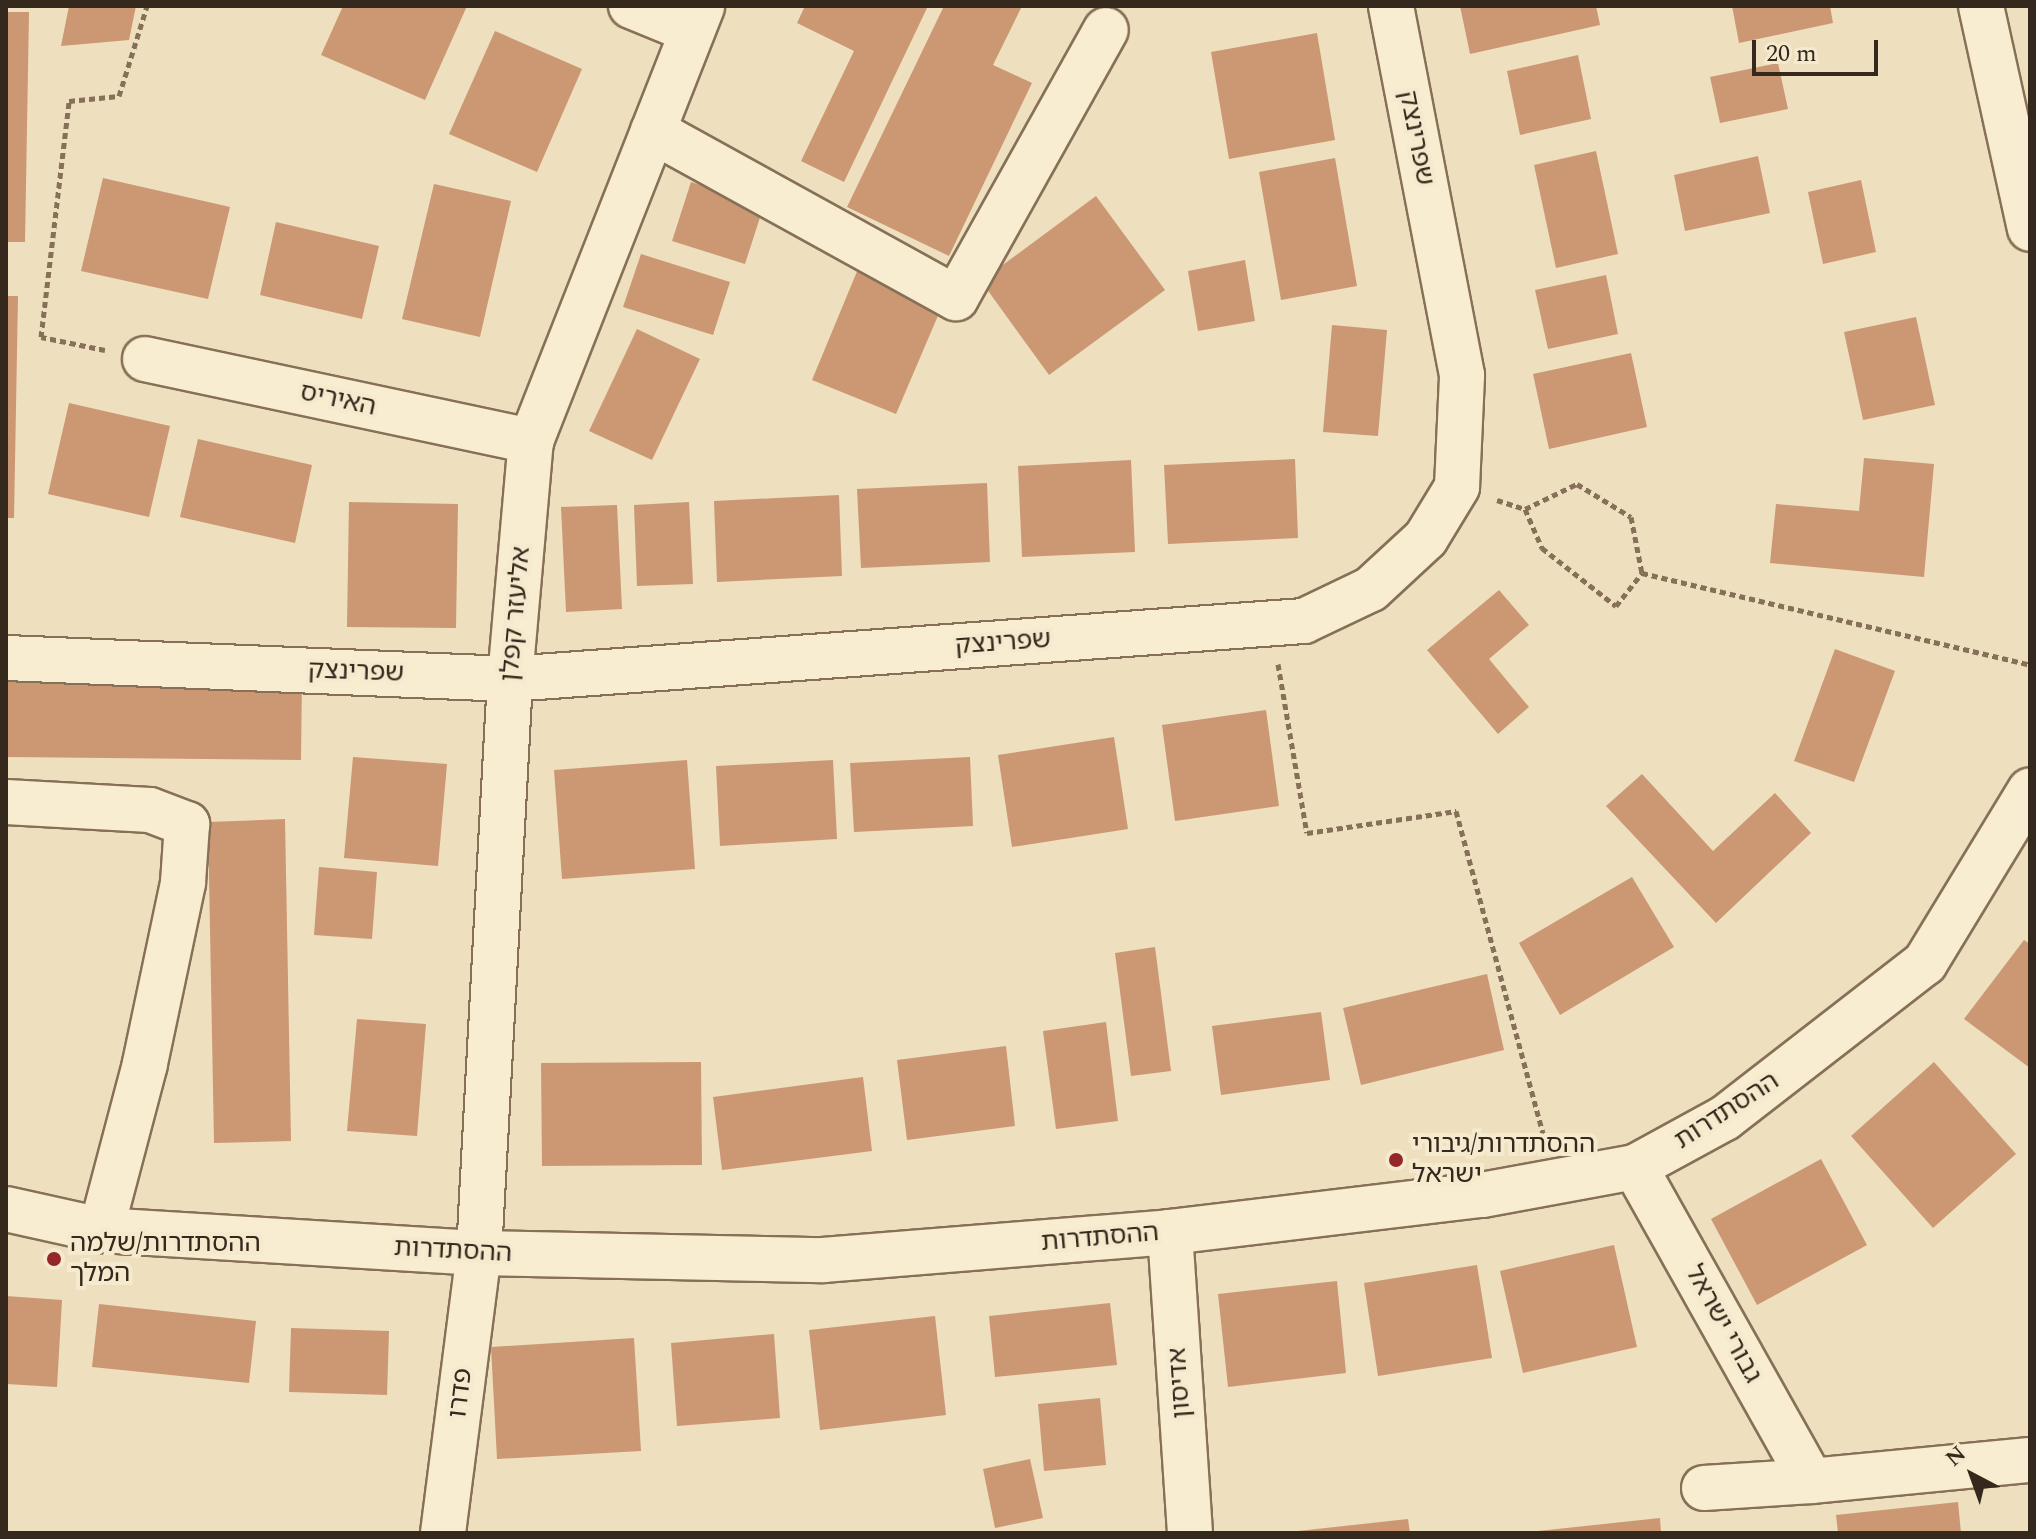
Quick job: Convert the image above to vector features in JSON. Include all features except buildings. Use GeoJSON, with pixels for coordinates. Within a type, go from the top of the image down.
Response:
{"type":"FeatureCollection","features":[{"type":"Feature","properties":{"kind":"street"},"geometry":{"type":"LineString","coordinates":[[631,6],[697,19]]}},
{"type":"Feature","properties":{"kind":"street","name":"שפרינצק"},"geometry":{"type":"LineString","coordinates":[[6,658],[510,679],[1304,621],[1371,589],[1426,538],[1457,487],[1462,375],[1391,6]]}},
{"type":"Feature","properties":{"kind":"street"},"geometry":{"type":"LineString","coordinates":[[1981,6],[2030,229]]}},
{"type":"Feature","properties":{"kind":"street","name":"אליעזר קפלן"},"geometry":{"type":"LineString","coordinates":[[479,1253],[510,679],[531,441],[697,19]]}},
{"type":"Feature","properties":{"kind":"street"},"geometry":{"type":"LineString","coordinates":[[653,131],[956,298],[1106,30]]}},
{"type":"Feature","properties":{"kind":"street","name":"האיריס"},"geometry":{"type":"LineString","coordinates":[[145,359],[531,441]]}},
{"type":"Feature","properties":{"kind":"street","name":"ההסתדרות"},"geometry":{"type":"LineString","coordinates":[[6,1209],[101,1230],[479,1253],[823,1260],[1170,1232],[1556,1182],[1635,1167],[1725,1118],[1925,963],[2030,790]]}},
{"type":"Feature","properties":{"kind":"street"},"geometry":{"type":"LineString","coordinates":[[6,802],[150,810],[187,824],[183,883],[145,1064],[101,1230]]}},
{"type":"Feature","properties":{"kind":"street","name":"גבורי ישראל"},"geometry":{"type":"LineString","coordinates":[[1635,1167],[1811,1481]]}},
{"type":"Feature","properties":{"kind":"street","name":"אדיסון"},"geometry":{"type":"LineString","coordinates":[[1170,1232],[1190,1533]]}},
{"type":"Feature","properties":{"kind":"street","name":"פדרו"},"geometry":{"type":"LineString","coordinates":[[443,1533],[479,1253]]}},
{"type":"Feature","properties":{"kind":"street"},"geometry":{"type":"LineString","coordinates":[[1704,1488],[2030,1460]]}},
{"type":"Feature","properties":{"kind":"path"},"geometry":{"type":"LineString","coordinates":[[145,359],[41,337],[69,101],[119,96],[147,6]]}},
{"type":"Feature","properties":{"kind":"path"},"geometry":{"type":"LineString","coordinates":[[1457,487],[1525,509],[1577,484],[1631,517],[1642,573],[1616,606],[1542,548],[1525,509]]}},
{"type":"Feature","properties":{"kind":"path"},"geometry":{"type":"LineString","coordinates":[[1642,573],[2030,665]]}},
{"type":"Feature","properties":{"kind":"path"},"geometry":{"type":"LineString","coordinates":[[1271,624],[1307,833],[1456,811],[1556,1182]]}},
{"type":"Feature","properties":{"kind":"place","name":"ההסתדרות/גיבורי ישראל"},"geometry":{"type":"Point","coordinates":[1396,1160]}},
{"type":"Feature","properties":{"kind":"place","name":"ההסתדרות/שלמה המלך"},"geometry":{"type":"Point","coordinates":[54,1259]}}]}
